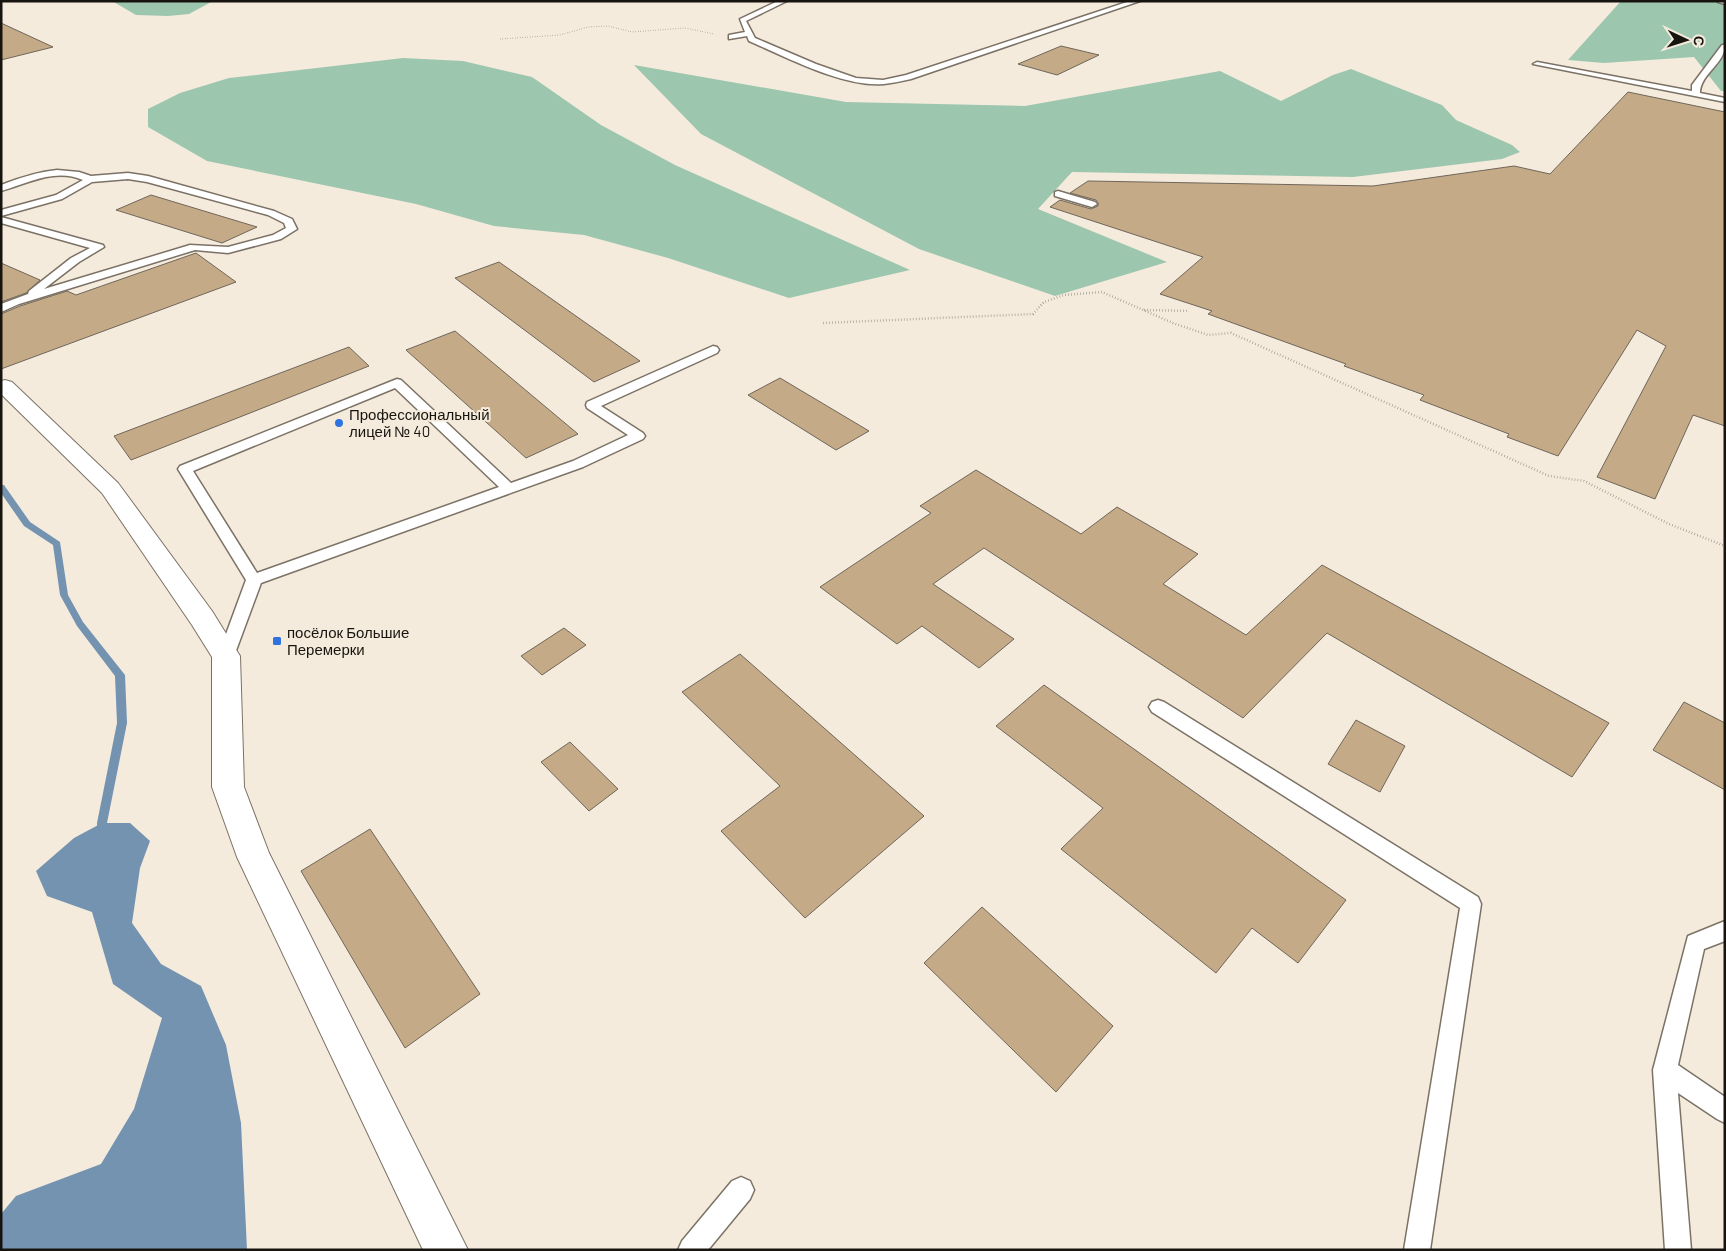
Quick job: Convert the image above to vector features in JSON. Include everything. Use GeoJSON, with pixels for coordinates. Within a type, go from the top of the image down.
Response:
{"type":"FeatureCollection","features":[{"type":"Feature","properties":{"kind":"street"},"geometry":{"type":"LineString","coordinates":[[3,384],[110,488],[202,618],[226,656],[228,786],[231,795],[254,857],[446,1250]]}},
{"type":"Feature","properties":{"kind":"lane"},"geometry":{"type":"LineString","coordinates":[[784,1],[742,20],[752,39],[813,66],[855,80],[883,82],[908,77],[1137,1]]}},
{"type":"Feature","properties":{"kind":"lane"},"geometry":{"type":"LineString","coordinates":[[1720,1],[1725,2]]}},
{"type":"Feature","properties":{"kind":"lane"},"geometry":{"type":"LineString","coordinates":[[732,37],[749,33]]}},
{"type":"Feature","properties":{"kind":"lane"},"geometry":{"type":"LineString","coordinates":[[1696,94],[1696,85],[1725,48]]}},
{"type":"Feature","properties":{"kind":"lane"},"geometry":{"type":"LineString","coordinates":[[1537,64],[1725,100]]}},
{"type":"Feature","properties":{"kind":"lane"},"geometry":{"type":"LineString","coordinates":[[1,188],[49,172],[82,175],[90,179],[128,176],[148,179],[271,213],[288,221],[292,229],[277,237],[228,250],[194,248],[26,299],[1,309]]}},
{"type":"Feature","properties":{"kind":"lane"},"geometry":{"type":"LineString","coordinates":[[1,213],[61,197],[80,187],[90,179]]}},
{"type":"Feature","properties":{"kind":"lane"},"geometry":{"type":"LineString","coordinates":[[1058,194],[1092,204]]}},
{"type":"Feature","properties":{"kind":"lane"},"geometry":{"type":"LineString","coordinates":[[1,220],[99,247],[76,260],[26,299]]}},
{"type":"Feature","properties":{"kind":"lane"},"geometry":{"type":"LineString","coordinates":[[254,580],[578,464],[638,436],[592,405],[713,350]]}},
{"type":"Feature","properties":{"kind":"lane"},"geometry":{"type":"LineString","coordinates":[[254,580],[184,470],[397,383],[509,489]]}},
{"type":"Feature","properties":{"kind":"lane"},"geometry":{"type":"LineString","coordinates":[[226,656],[254,580]]}},
{"type":"Feature","properties":{"kind":"lane"},"geometry":{"type":"LineString","coordinates":[[1158,707],[1471,904],[1417,1250]]}},
{"type":"Feature","properties":{"kind":"lane"},"geometry":{"type":"LineString","coordinates":[[1678,1250],[1665,1070],[1695,943],[1725,931]]}},
{"type":"Feature","properties":{"kind":"lane"},"geometry":{"type":"LineString","coordinates":[[1665,1070],[1725,1111]]}},
{"type":"Feature","properties":{"kind":"lane"},"geometry":{"type":"LineString","coordinates":[[691,1250],[741,1190]]}},
{"type":"Feature","properties":{"kind":"path"},"geometry":{"type":"LineString","coordinates":[[500,39],[560,35],[588,27],[608,26],[632,32],[685,28],[711,32],[716,36],[732,37]]}},
{"type":"Feature","properties":{"kind":"path"},"geometry":{"type":"LineString","coordinates":[[824,323],[1034,314],[1044,302],[1064,296],[1102,292],[1173,324],[1208,335],[1231,333],[1549,476],[1584,481],[1669,524],[1725,546]]}},
{"type":"Feature","properties":{"kind":"path"},"geometry":{"type":"LineString","coordinates":[[1143,310],[1189,311]]}},
{"type":"Feature","properties":{"kind":"green space"},"geometry":{"type":"Polygon","coordinates":[[[112,1],[213,1],[189,14],[168,16],[136,15],[112,1]]]}},
{"type":"Feature","properties":{"kind":"green space"},"geometry":{"type":"Polygon","coordinates":[[[1621,1],[1725,1],[1725,91],[1721,91],[1694,57],[1604,63],[1568,60],[1621,1]]]}},
{"type":"Feature","properties":{"kind":"green space"},"geometry":{"type":"Polygon","coordinates":[[[403,58],[463,61],[532,77],[601,125],[675,165],[910,270],[789,298],[668,258],[584,235],[494,226],[416,204],[207,161],[148,127],[148,109],[180,93],[229,78],[403,58]]]}},
{"type":"Feature","properties":{"kind":"green space"},"geometry":{"type":"Polygon","coordinates":[[[634,65],[846,102],[1025,106],[1220,71],[1281,101],[1333,75],[1351,69],[1442,105],[1456,120],[1512,145],[1520,152],[1502,159],[1353,177],[1072,172],[1038,209],[1167,262],[1055,296],[919,249],[701,134],[634,65]]]}},
{"type":"Feature","properties":{"kind":"water"},"geometry":{"type":"Polygon","coordinates":[[[102,823],[130,823],[150,841],[140,868],[132,923],[161,964],[201,986],[226,1045],[241,1123],[247,1250],[1,1250],[1,1214],[16,1196],[101,1164],[134,1109],[162,1018],[113,984],[92,912],[47,896],[36,871],[74,838],[102,823]]]}},
{"type":"Feature","properties":{"kind":"building"},"geometry":{"type":"Polygon","coordinates":[[[1,23],[53,47],[1,60],[1,23]]]}},
{"type":"Feature","properties":{"kind":"building"},"geometry":{"type":"Polygon","coordinates":[[[1061,46],[1099,55],[1057,75],[1018,64],[1061,46]]]}},
{"type":"Feature","properties":{"kind":"building"},"geometry":{"type":"Polygon","coordinates":[[[1628,92],[1725,112],[1725,426],[1693,415],[1655,499],[1597,477],[1666,346],[1637,330],[1558,456],[1507,437],[1509,434],[1420,400],[1424,395],[1344,366],[1346,364],[1208,314],[1212,311],[1160,294],[1203,257],[1050,207],[1060,200],[1091,209],[1098,206],[1096,200],[1070,193],[1088,181],[1373,186],[1514,166],[1550,174],[1628,92]]]}},
{"type":"Feature","properties":{"kind":"building"},"geometry":{"type":"Polygon","coordinates":[[[151,195],[257,227],[222,243],[116,210],[151,195]]]}},
{"type":"Feature","properties":{"kind":"building"},"geometry":{"type":"Polygon","coordinates":[[[196,253],[236,282],[1,369],[1,314],[67,291],[76,295],[196,253]]]}},
{"type":"Feature","properties":{"kind":"building"},"geometry":{"type":"Polygon","coordinates":[[[499,262],[640,361],[594,382],[455,278],[499,262]]]}},
{"type":"Feature","properties":{"kind":"building"},"geometry":{"type":"Polygon","coordinates":[[[1,263],[40,280],[26,293],[1,302],[1,263]]]}},
{"type":"Feature","properties":{"kind":"building"},"geometry":{"type":"Polygon","coordinates":[[[455,331],[578,434],[526,458],[406,350],[455,331]]]}},
{"type":"Feature","properties":{"kind":"building"},"geometry":{"type":"Polygon","coordinates":[[[349,347],[369,366],[131,460],[114,436],[349,347]]]}},
{"type":"Feature","properties":{"kind":"building"},"geometry":{"type":"Polygon","coordinates":[[[780,378],[869,431],[836,450],[748,395],[780,378]]]}},
{"type":"Feature","properties":{"kind":"building"},"geometry":{"type":"Polygon","coordinates":[[[976,470],[1081,534],[1117,507],[1198,554],[1163,584],[1246,635],[1322,565],[1609,723],[1572,777],[1327,633],[1243,718],[984,548],[933,584],[1014,639],[979,668],[922,626],[897,644],[820,587],[931,513],[920,506],[976,470]]]}},
{"type":"Feature","properties":{"kind":"building"},"geometry":{"type":"Polygon","coordinates":[[[564,628],[586,645],[542,675],[521,656],[564,628]]]}},
{"type":"Feature","properties":{"kind":"building"},"geometry":{"type":"Polygon","coordinates":[[[740,654],[924,816],[805,918],[721,831],[780,786],[682,692],[740,654]]]}},
{"type":"Feature","properties":{"kind":"building"},"geometry":{"type":"Polygon","coordinates":[[[1044,685],[1346,900],[1298,963],[1252,928],[1216,973],[1061,849],[1103,808],[996,726],[1044,685]]]}},
{"type":"Feature","properties":{"kind":"building"},"geometry":{"type":"Polygon","coordinates":[[[1684,702],[1725,723],[1725,790],[1653,750],[1684,702]]]}},
{"type":"Feature","properties":{"kind":"building"},"geometry":{"type":"Polygon","coordinates":[[[1356,720],[1405,746],[1380,792],[1328,764],[1356,720]]]}},
{"type":"Feature","properties":{"kind":"building"},"geometry":{"type":"Polygon","coordinates":[[[570,742],[618,789],[589,811],[541,762],[570,742]]]}},
{"type":"Feature","properties":{"kind":"building"},"geometry":{"type":"Polygon","coordinates":[[[370,829],[480,994],[405,1048],[301,871],[370,829]]]}},
{"type":"Feature","properties":{"kind":"building"},"geometry":{"type":"Polygon","coordinates":[[[982,907],[1113,1026],[1056,1092],[924,963],[982,907]]]}},
{"type":"Feature","properties":{"kind":"waterway"},"geometry":{"type":"LineString","coordinates":[[1,487],[27,524],[57,544],[64,595],[80,624],[120,675],[122,723],[102,823],[102,832]]}},
{"type":"Feature","properties":{"kind":"place","name":"Профессиональный лицей № 40"},"geometry":{"type":"Point","coordinates":[339,423]}},
{"type":"Feature","properties":{"kind":"place","name":"посёлок Большие Перемерки"},"geometry":{"type":"Point","coordinates":[277,641]}}]}
